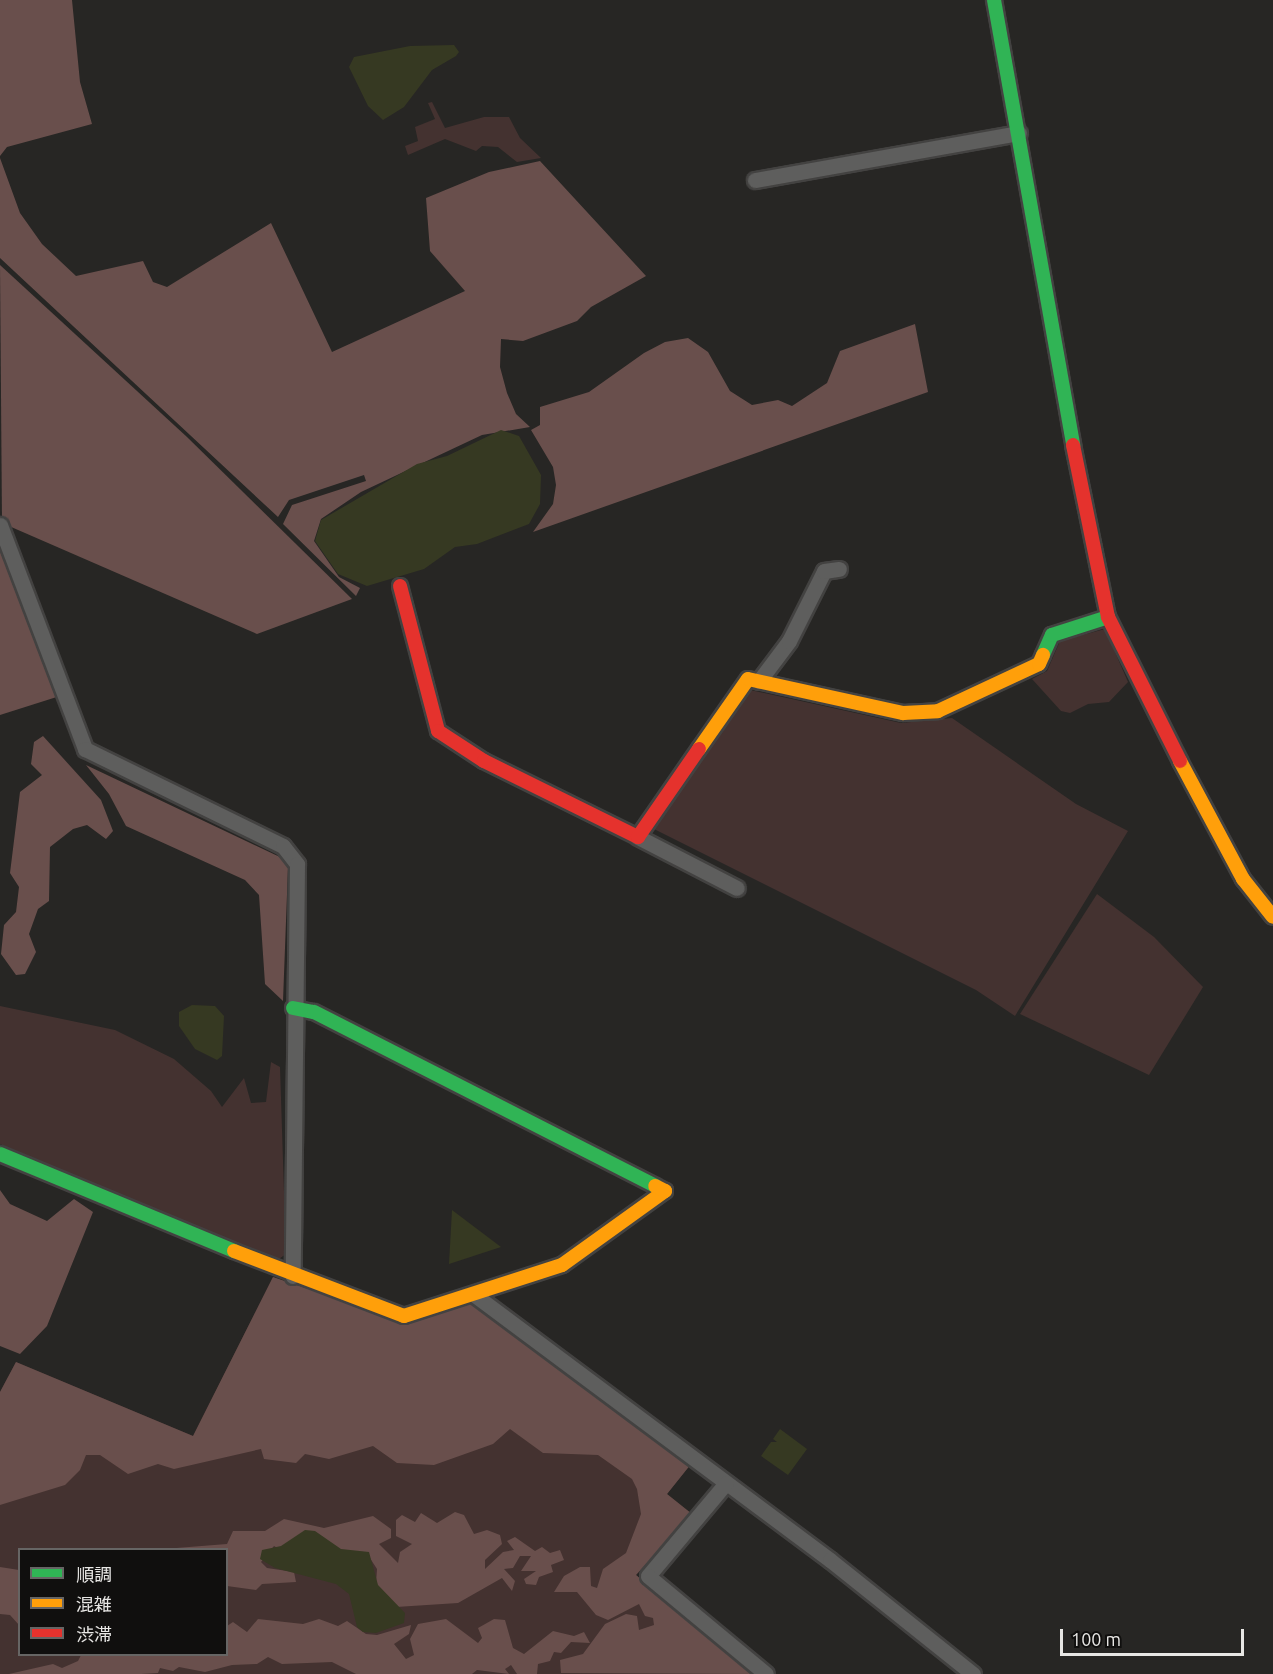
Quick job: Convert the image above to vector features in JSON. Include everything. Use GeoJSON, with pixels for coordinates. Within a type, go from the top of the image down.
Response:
{"type":"FeatureCollection","features":[{"type":"Feature","properties":{"kind":"street"},"geometry":{"type":"LineString","coordinates":[[994,0],[1098,582],[1108,617],[1124,657],[1243,879],[1273,917]]}},
{"type":"Feature","properties":{"kind":"street"},"geometry":{"type":"LineString","coordinates":[[755,180],[1018,133]]}},
{"type":"Feature","properties":{"kind":"street"},"geometry":{"type":"LineString","coordinates":[[0,525],[85,749],[292,852],[299,878],[293,1008],[293,1276]]}},
{"type":"Feature","properties":{"kind":"street"},"geometry":{"type":"LineString","coordinates":[[759,681],[789,640],[824,571],[840,569]]}},
{"type":"Feature","properties":{"kind":"street"},"geometry":{"type":"LineString","coordinates":[[400,586],[438,730],[484,761],[737,888]]}},
{"type":"Feature","properties":{"kind":"street"},"geometry":{"type":"LineString","coordinates":[[638,837],[748,679],[903,713],[938,711],[1039,664],[1052,635],[1108,617]]}},
{"type":"Feature","properties":{"kind":"street"},"geometry":{"type":"LineString","coordinates":[[0,1154],[293,1276],[404,1316],[476,1296],[574,1260],[665,1191],[314,1012],[293,1008]]}},
{"type":"Feature","properties":{"kind":"street"},"geometry":{"type":"LineString","coordinates":[[476,1296],[726,1483],[973,1674]]}},
{"type":"Feature","properties":{"kind":"street"},"geometry":{"type":"LineString","coordinates":[[726,1483],[648,1576],[766,1674]]}},
{"type":"Feature","properties":{"kind":"shaded area"},"geometry":{"type":"Polygon","coordinates":[[[0,0],[72,0],[80,82],[92,124],[7,147],[0,156],[0,0]]]}},
{"type":"Feature","properties":{"kind":"shaded area"},"geometry":{"type":"Polygon","coordinates":[[[454,45],[459,52],[456,56],[432,70],[404,107],[383,120],[368,106],[349,67],[354,57],[410,46],[454,45]]]}},
{"type":"Feature","properties":{"kind":"shaded area"},"geometry":{"type":"Polygon","coordinates":[[[432,102],[445,128],[484,117],[509,117],[520,138],[541,158],[517,162],[498,147],[482,146],[476,151],[445,139],[408,155],[405,146],[418,141],[415,127],[435,119],[428,103],[432,102]]]}},
{"type":"Feature","properties":{"kind":"shaded area"},"geometry":{"type":"Polygon","coordinates":[[[0,158],[20,213],[42,244],[76,276],[143,261],[153,282],[167,287],[271,223],[332,352],[465,291],[430,251],[426,198],[489,172],[540,161],[646,276],[591,307],[577,321],[523,341],[501,339],[500,367],[507,393],[516,414],[530,427],[482,435],[361,492],[321,519],[314,541],[339,577],[360,588],[356,596],[283,524],[292,505],[366,481],[364,475],[289,500],[278,517],[0,258],[0,158]]]}},
{"type":"Feature","properties":{"kind":"shaded area"},"geometry":{"type":"Polygon","coordinates":[[[0,265],[187,437],[352,599],[257,634],[2,523],[0,265]]]}},
{"type":"Feature","properties":{"kind":"shaded area"},"geometry":{"type":"Polygon","coordinates":[[[915,324],[928,392],[533,532],[553,504],[556,485],[553,467],[531,430],[540,425],[540,407],[589,392],[644,353],[665,342],[688,338],[708,352],[730,391],[752,405],[778,400],[792,406],[827,383],[840,351],[915,324]]]}},
{"type":"Feature","properties":{"kind":"shaded area"},"geometry":{"type":"Polygon","coordinates":[[[501,430],[519,436],[541,475],[540,504],[529,524],[477,544],[455,547],[424,569],[367,586],[338,574],[315,541],[321,520],[417,464],[447,456],[501,430]]]}},
{"type":"Feature","properties":{"kind":"shaded area"},"geometry":{"type":"Polygon","coordinates":[[[0,533],[63,695],[0,715],[0,533]]]}},
{"type":"Feature","properties":{"kind":"shaded area"},"geometry":{"type":"Polygon","coordinates":[[[1105,629],[1128,682],[1109,702],[1088,704],[1070,713],[1061,711],[1032,679],[1047,671],[1060,641],[1105,629]]]}},
{"type":"Feature","properties":{"kind":"shaded area"},"geometry":{"type":"Polygon","coordinates":[[[750,690],[901,723],[952,718],[1076,804],[1128,831],[1015,1016],[976,990],[654,829],[750,690]]]}},
{"type":"Feature","properties":{"kind":"shaded area"},"geometry":{"type":"Polygon","coordinates":[[[43,736],[101,800],[113,831],[106,839],[87,825],[73,829],[50,847],[49,901],[38,909],[29,934],[36,952],[25,974],[16,975],[1,954],[4,925],[16,912],[19,887],[10,873],[20,792],[42,775],[31,764],[34,742],[43,736]]]}},
{"type":"Feature","properties":{"kind":"shaded area"},"geometry":{"type":"Polygon","coordinates":[[[86,765],[282,858],[288,868],[283,1001],[265,984],[259,895],[245,880],[126,826],[109,794],[86,765]]]}},
{"type":"Feature","properties":{"kind":"shaded area"},"geometry":{"type":"Polygon","coordinates":[[[1097,894],[1154,937],[1203,987],[1149,1075],[1020,1014],[1097,894]]]}},
{"type":"Feature","properties":{"kind":"shaded area"},"geometry":{"type":"Polygon","coordinates":[[[192,1005],[215,1006],[224,1016],[222,1056],[217,1060],[195,1049],[179,1026],[179,1012],[192,1005]]]}},
{"type":"Feature","properties":{"kind":"shaded area"},"geometry":{"type":"Polygon","coordinates":[[[0,1006],[115,1030],[174,1059],[211,1091],[222,1107],[244,1078],[251,1103],[266,1102],[271,1062],[280,1067],[286,1254],[276,1261],[0,1144],[0,1006]]]}},
{"type":"Feature","properties":{"kind":"shaded area"},"geometry":{"type":"Polygon","coordinates":[[[0,1190],[10,1204],[47,1221],[74,1199],[93,1212],[47,1326],[20,1354],[0,1346],[0,1190]]]}},
{"type":"Feature","properties":{"kind":"shaded area"},"geometry":{"type":"Polygon","coordinates":[[[452,1210],[501,1247],[449,1264],[452,1210]]]}},
{"type":"Feature","properties":{"kind":"shaded area"},"geometry":{"type":"Polygon","coordinates":[[[273,1277],[691,1464],[667,1494],[692,1514],[636,1575],[755,1674],[0,1674],[0,1392],[16,1362],[193,1436],[273,1277]]]}},
{"type":"Feature","properties":{"kind":"shaded area"},"geometry":{"type":"Polygon","coordinates":[[[273,1277],[403,1321],[474,1301],[691,1464],[667,1494],[692,1514],[636,1575],[755,1674],[561,1673],[560,1660],[583,1654],[605,1624],[626,1614],[637,1616],[639,1630],[654,1625],[653,1618],[645,1616],[639,1604],[608,1620],[596,1615],[577,1592],[554,1592],[564,1576],[580,1567],[590,1567],[591,1586],[597,1588],[603,1569],[626,1553],[641,1514],[637,1489],[632,1479],[598,1455],[543,1453],[510,1429],[493,1444],[434,1465],[397,1463],[373,1446],[329,1459],[305,1454],[296,1463],[264,1459],[261,1449],[174,1469],[158,1464],[128,1474],[100,1455],[86,1455],[80,1470],[65,1485],[0,1505],[0,1392],[16,1362],[193,1436],[273,1277]]]}},
{"type":"Feature","properties":{"kind":"shaded area"},"geometry":{"type":"Polygon","coordinates":[[[780,1429],[807,1449],[788,1475],[761,1456],[771,1442],[777,1442],[773,1439],[780,1429]]]}},
{"type":"Feature","properties":{"kind":"shaded area"},"geometry":{"type":"Polygon","coordinates":[[[455,1512],[464,1515],[474,1534],[487,1530],[500,1535],[502,1544],[485,1560],[485,1569],[503,1552],[514,1550],[507,1541],[515,1537],[535,1551],[542,1547],[550,1553],[560,1550],[564,1560],[551,1565],[553,1572],[539,1577],[536,1585],[526,1584],[524,1579],[536,1571],[521,1571],[531,1556],[520,1556],[513,1568],[504,1569],[515,1581],[512,1591],[502,1578],[458,1603],[396,1607],[376,1584],[377,1569],[366,1552],[283,1551],[274,1546],[261,1562],[267,1568],[294,1572],[296,1582],[262,1584],[256,1590],[228,1586],[228,1548],[176,1548],[227,1544],[233,1531],[265,1531],[284,1519],[324,1528],[373,1516],[391,1529],[391,1538],[379,1544],[398,1563],[400,1552],[412,1544],[396,1536],[396,1520],[402,1515],[415,1522],[421,1513],[437,1523],[455,1512]]]}},
{"type":"Feature","properties":{"kind":"shaded area"},"geometry":{"type":"Polygon","coordinates":[[[305,1530],[315,1531],[341,1549],[369,1552],[378,1585],[405,1613],[404,1623],[376,1633],[363,1632],[357,1627],[349,1594],[336,1584],[275,1568],[260,1559],[262,1550],[281,1546],[305,1530]]]}},
{"type":"Feature","properties":{"kind":"shaded area"},"geometry":{"type":"Polygon","coordinates":[[[0,1567],[18,1570],[18,1624],[10,1615],[0,1614],[0,1567]]]}},
{"type":"Feature","properties":{"kind":"shaded area"},"geometry":{"type":"Polygon","coordinates":[[[258,1619],[303,1624],[319,1619],[338,1626],[347,1621],[366,1634],[377,1635],[411,1625],[409,1634],[394,1644],[406,1659],[414,1655],[410,1639],[418,1624],[446,1619],[478,1643],[482,1638],[478,1628],[494,1619],[505,1620],[513,1648],[524,1654],[553,1631],[574,1636],[584,1632],[590,1643],[571,1642],[561,1653],[554,1652],[550,1661],[538,1664],[537,1674],[517,1674],[511,1665],[505,1669],[509,1674],[477,1670],[472,1674],[356,1674],[332,1662],[282,1664],[268,1657],[257,1664],[232,1665],[205,1672],[179,1667],[173,1671],[160,1668],[158,1673],[141,1674],[9,1674],[53,1664],[62,1668],[78,1661],[80,1656],[228,1656],[228,1625],[233,1622],[247,1632],[258,1619]]]}},
{"type":"Feature","properties":{"kind":"traffic: fast"},"geometry":{"type":"LineString","coordinates":[[994,0],[1073,445]]}},
{"type":"Feature","properties":{"kind":"traffic: fast"},"geometry":{"type":"LineString","coordinates":[[1043,655],[1052,635],[1108,617]]}},
{"type":"Feature","properties":{"kind":"traffic: fast"},"geometry":{"type":"LineString","coordinates":[[293,1008],[314,1012],[655,1186]]}},
{"type":"Feature","properties":{"kind":"traffic: fast"},"geometry":{"type":"LineString","coordinates":[[0,1154],[234,1251]]}},
{"type":"Feature","properties":{"kind":"traffic: slow"},"geometry":{"type":"LineString","coordinates":[[699,749],[748,679],[903,713],[938,711],[1039,664],[1043,655]]}},
{"type":"Feature","properties":{"kind":"traffic: slow"},"geometry":{"type":"LineString","coordinates":[[1180,761],[1243,879],[1273,917]]}},
{"type":"Feature","properties":{"kind":"traffic: slow"},"geometry":{"type":"LineString","coordinates":[[234,1251],[404,1316],[562,1265],[665,1191],[655,1186]]}},
{"type":"Feature","properties":{"kind":"traffic: jam"},"geometry":{"type":"LineString","coordinates":[[1073,445],[1108,617],[1180,761]]}},
{"type":"Feature","properties":{"kind":"traffic: jam"},"geometry":{"type":"LineString","coordinates":[[400,586],[438,731],[484,761],[638,837],[699,749]]}}]}
